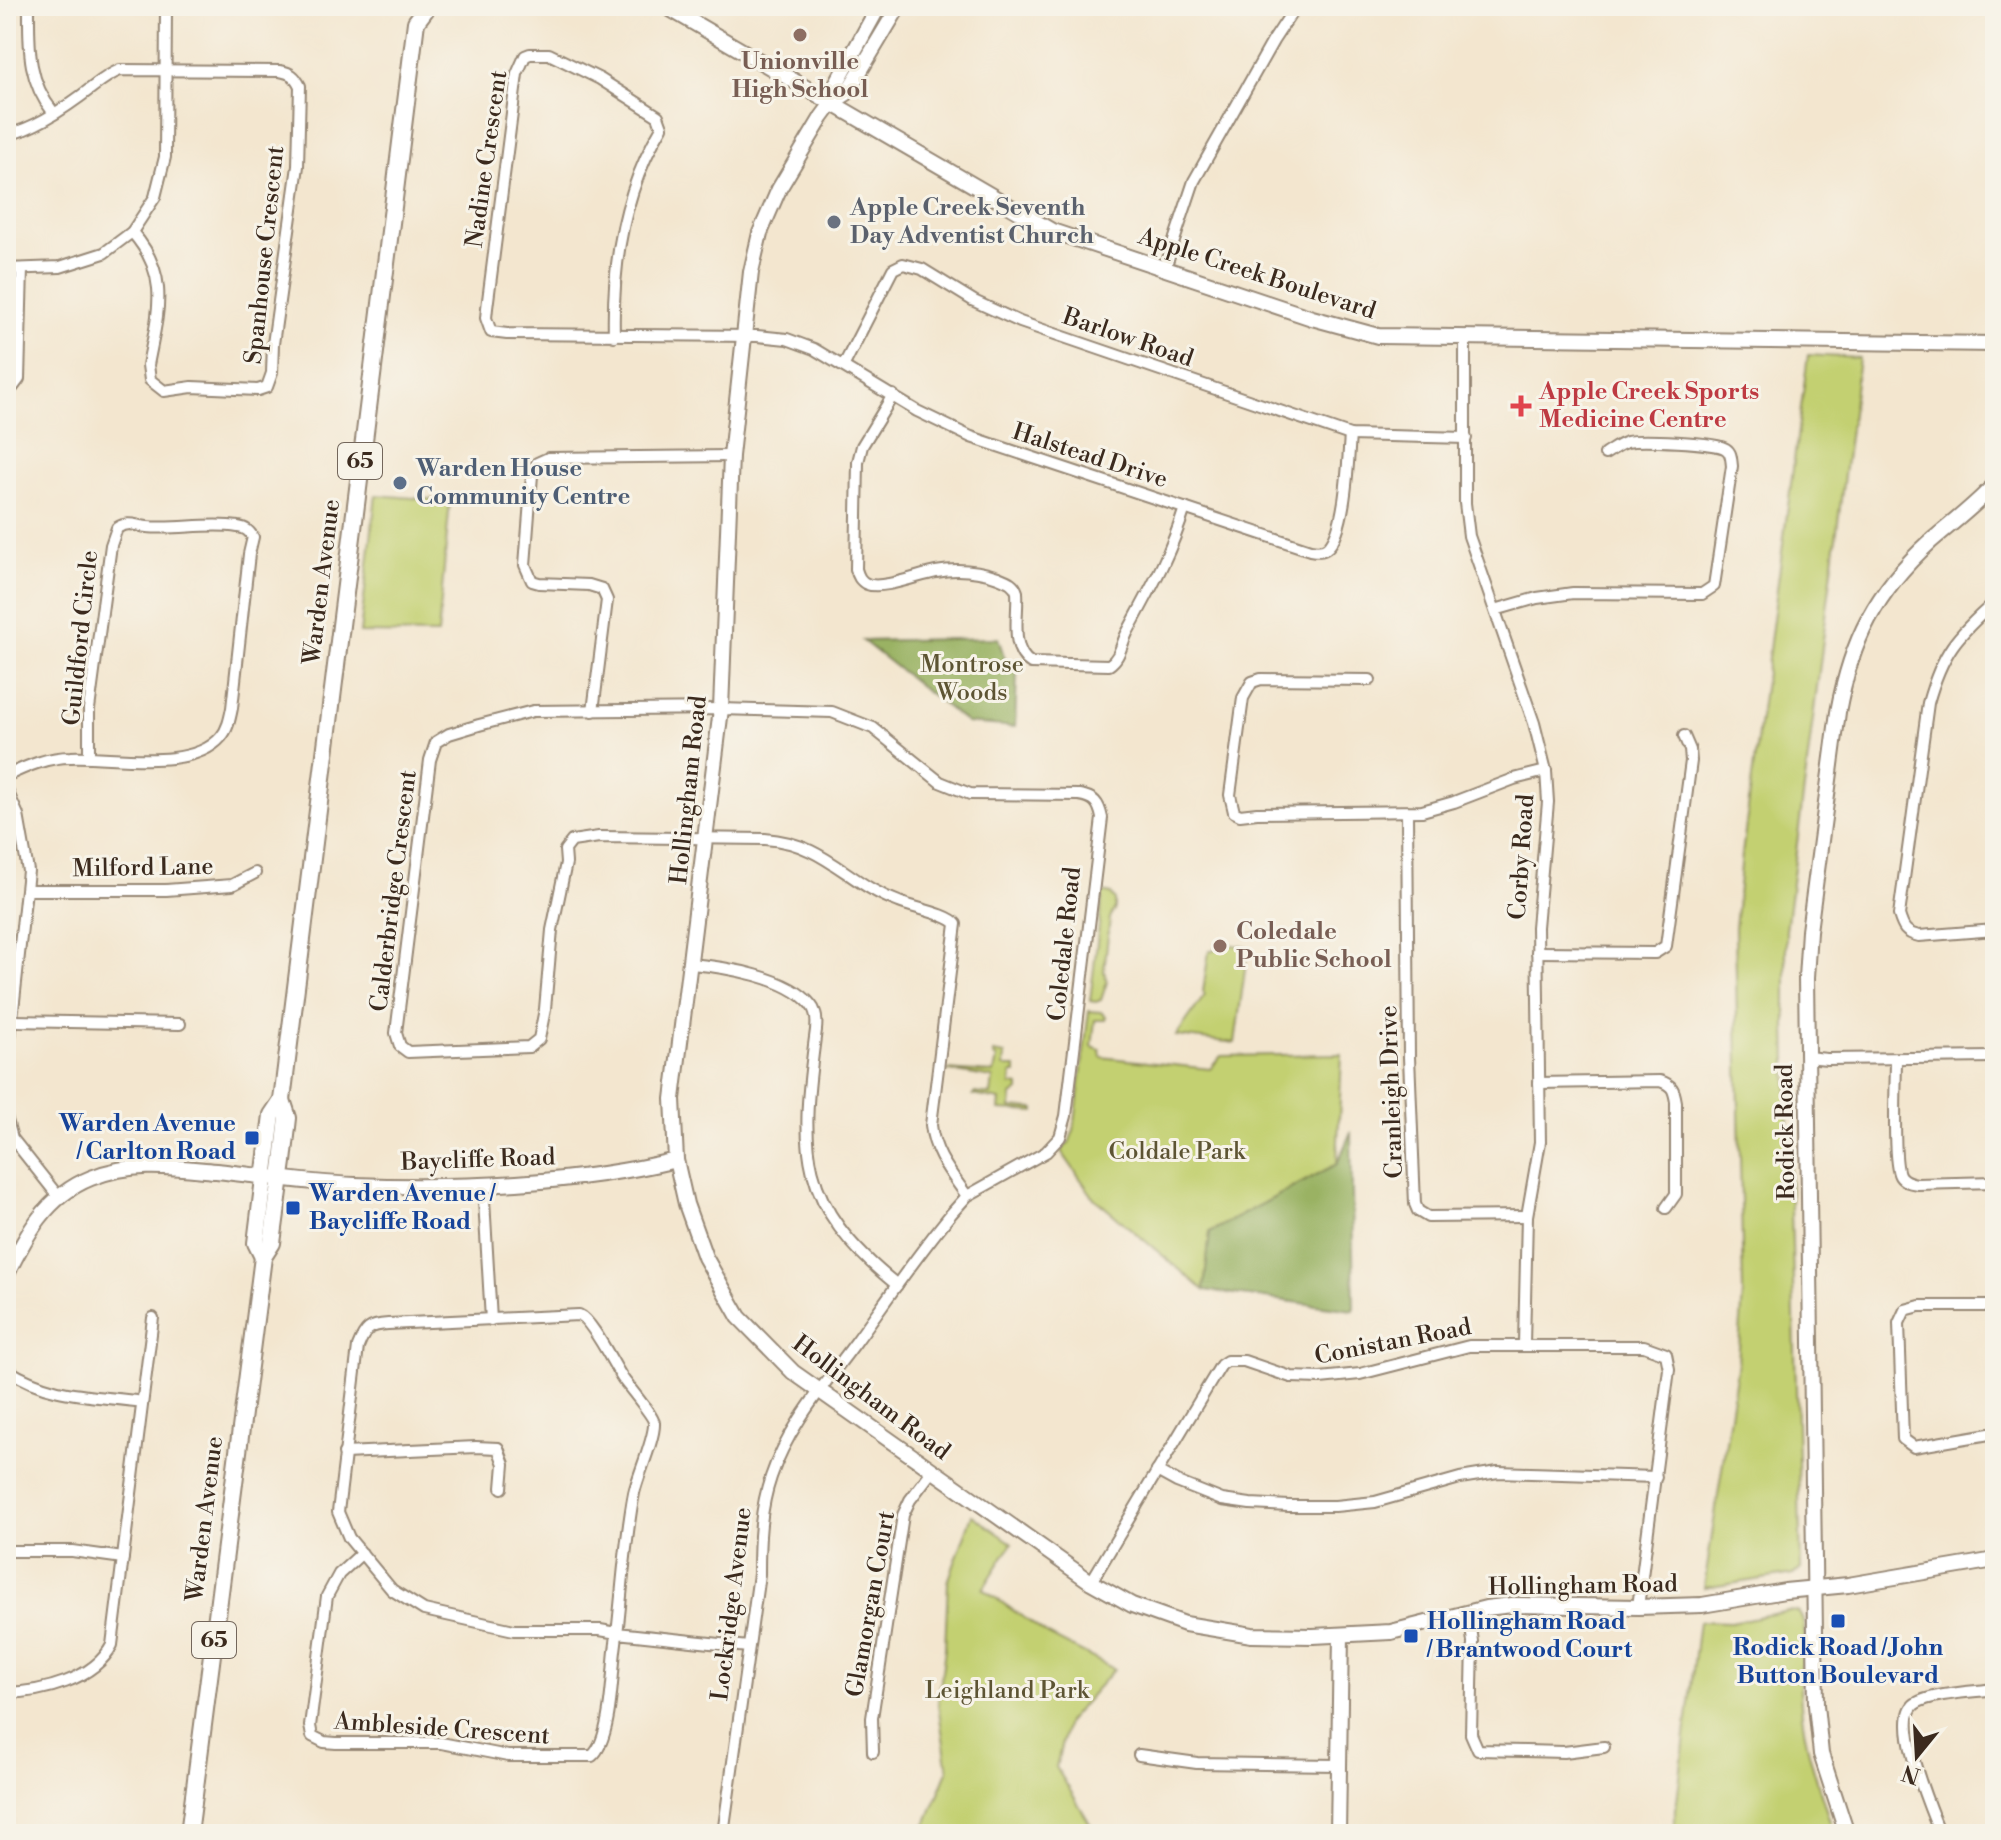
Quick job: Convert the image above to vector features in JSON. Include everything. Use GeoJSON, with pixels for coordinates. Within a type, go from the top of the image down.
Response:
{"type":"FeatureCollection","features":[{"type":"Feature","properties":{"kind":"main road","name":"Warden Avenue"},"geometry":{"type":"LineString","coordinates":[[189,1834],[263,1257],[272,1243],[272,1177],[288,1118],[282,1100],[413,14],[428,6]]}},
{"type":"Feature","properties":{"kind":"main road","name":"Apple Creek Boulevard"},"geometry":{"type":"LineString","coordinates":[[665,6],[1052,231],[1312,318],[1378,336],[1995,344]]}},
{"type":"Feature","properties":{"kind":"main road"},"geometry":{"type":"LineString","coordinates":[[833,102],[835,86],[879,6]]}},
{"type":"Feature","properties":{"kind":"main road"},"geometry":{"type":"LineString","coordinates":[[833,102],[847,93],[899,6]]}},
{"type":"Feature","properties":{"kind":"main road","name":"Hollingham Road"},"geometry":{"type":"LineString","coordinates":[[833,102],[790,170],[767,214],[751,272],[731,456],[721,709],[673,1099],[676,1160],[698,1241],[739,1317],[793,1372],[1091,1582],[1132,1605],[1185,1624],[1252,1635],[1391,1632],[1512,1605],[1702,1605],[1995,1560]]}},
{"type":"Feature","properties":{"kind":"main road","name":"Rodick Road"},"geometry":{"type":"LineString","coordinates":[[1847,1834],[1824,1766],[1818,1737],[1807,1057],[1809,931],[1838,712],[1849,664],[1865,623],[1891,581],[1927,545],[1993,491]]}},
{"type":"Feature","properties":{"kind":"main road","name":"Baycliffe Road"},"geometry":{"type":"LineString","coordinates":[[58,1196],[91,1178],[133,1166],[195,1168],[354,1185],[560,1179],[676,1160]]}},
{"type":"Feature","properties":{"kind":"main road"},"geometry":{"type":"LineString","coordinates":[[6,1276],[36,1221],[58,1196]]}},
{"type":"Feature","properties":{"kind":"main road"},"geometry":{"type":"LineString","coordinates":[[1338,1834],[1341,1635]]}},
{"type":"Feature","properties":{"kind":"street"},"geometry":{"type":"LineString","coordinates":[[29,6],[30,67],[42,99],[53,112]]}},
{"type":"Feature","properties":{"kind":"street"},"geometry":{"type":"LineString","coordinates":[[6,269],[60,267],[104,253],[132,232],[155,197],[163,172],[166,6]]}},
{"type":"Feature","properties":{"kind":"street"},"geometry":{"type":"LineString","coordinates":[[1165,268],[1194,181],[1296,6]]}},
{"type":"Feature","properties":{"kind":"street","name":"Nadine Crescent"},"geometry":{"type":"LineString","coordinates":[[614,336],[616,268],[624,223],[638,177],[662,127],[661,122],[658,116],[600,79],[549,54],[530,54],[525,56],[517,74],[487,308],[491,332],[500,335],[614,336],[742,337]]}},
{"type":"Feature","properties":{"kind":"street"},"geometry":{"type":"LineString","coordinates":[[6,135],[37,124],[108,74],[134,68],[166,68]]}},
{"type":"Feature","properties":{"kind":"street","name":"Spanhouse Crescent"},"geometry":{"type":"LineString","coordinates":[[132,232],[144,245],[159,278],[148,365],[153,384],[164,391],[192,387],[258,390],[267,387],[272,373],[273,344],[298,166],[300,86],[290,73],[280,71],[166,68]]}},
{"type":"Feature","properties":{"kind":"street","name":"Barlow Road"},"geometry":{"type":"LineString","coordinates":[[844,365],[893,269],[897,265],[909,265],[1020,322],[1350,435],[1466,438]]}},
{"type":"Feature","properties":{"kind":"street"},"geometry":{"type":"LineString","coordinates":[[6,391],[19,379],[22,269]]}},
{"type":"Feature","properties":{"kind":"street","name":"Halstead Drive"},"geometry":{"type":"LineString","coordinates":[[742,337],[787,339],[814,349],[917,411],[971,437],[1310,550],[1321,551],[1328,547],[1337,530],[1347,480],[1350,435]]}},
{"type":"Feature","properties":{"kind":"street","name":"Corby Road"},"geometry":{"type":"LineString","coordinates":[[1465,337],[1465,503],[1469,536],[1534,723],[1546,771],[1548,802],[1538,902],[1540,1142],[1527,1216],[1524,1344]]}},
{"type":"Feature","properties":{"kind":"street"},"geometry":{"type":"LineString","coordinates":[[893,395],[862,446],[858,462],[858,576],[868,584],[881,585],[935,572],[968,570],[1009,581],[1017,592],[1018,644],[1022,655],[1031,663],[1109,665],[1117,659],[1124,638],[1165,565],[1185,508]]}},
{"type":"Feature","properties":{"kind":"street"},"geometry":{"type":"LineString","coordinates":[[1495,610],[1563,594],[1702,594],[1714,586],[1732,466],[1731,455],[1725,448],[1701,443],[1636,440],[1605,454]]}},
{"type":"Feature","properties":{"kind":"street"},"geometry":{"type":"LineString","coordinates":[[593,711],[607,600],[602,589],[589,585],[539,583],[529,577],[525,565],[535,467],[548,458],[731,456]]}},
{"type":"Feature","properties":{"kind":"street","name":"Guildford Circle"},"geometry":{"type":"LineString","coordinates":[[6,776],[32,763],[60,758],[177,758],[204,751],[221,737],[232,708],[253,537],[249,531],[243,527],[225,526],[145,527],[127,524],[117,528],[111,545],[89,709],[89,757]]}},
{"type":"Feature","properties":{"kind":"street"},"geometry":{"type":"LineString","coordinates":[[1995,602],[1954,641],[1936,674],[1928,703],[1899,915],[1903,928],[1909,934],[1919,936],[1995,930]]}},
{"type":"Feature","properties":{"kind":"street"},"geometry":{"type":"LineString","coordinates":[[1370,680],[1261,679],[1252,682],[1243,698],[1230,805],[1234,812],[1240,815],[1407,812],[1437,807],[1514,779],[1546,771]]}},
{"type":"Feature","properties":{"kind":"street","name":"Calderbridge Crescent"},"geometry":{"type":"LineString","coordinates":[[706,839],[599,837],[572,841],[565,850],[566,863],[552,930],[545,1009],[539,1039],[529,1047],[408,1052],[400,1046],[396,1033],[430,760],[436,742],[449,734],[533,711],[721,709]]}},
{"type":"Feature","properties":{"kind":"street","name":"Coledale Road"},"geometry":{"type":"LineString","coordinates":[[721,709],[832,712],[873,728],[940,782],[962,791],[991,795],[1079,795],[1096,800],[1102,818],[1064,1126],[1060,1137],[1046,1152],[967,1196],[932,1237],[820,1392]]}},
{"type":"Feature","properties":{"kind":"street"},"geometry":{"type":"LineString","coordinates":[[1537,952],[1655,953],[1666,946],[1691,761],[1684,736]]}},
{"type":"Feature","properties":{"kind":"street"},"geometry":{"type":"LineString","coordinates":[[6,788],[23,834],[28,890],[6,1075]]}},
{"type":"Feature","properties":{"kind":"street","name":"Cranleigh Drive"},"geometry":{"type":"LineString","coordinates":[[1407,812],[1409,1057],[1415,1204],[1418,1211],[1428,1217],[1527,1216]]}},
{"type":"Feature","properties":{"kind":"street"},"geometry":{"type":"LineString","coordinates":[[706,839],[765,839],[797,844],[821,854],[877,893],[953,920],[957,930],[931,1125],[940,1159],[967,1196]]}},
{"type":"Feature","properties":{"kind":"street","name":"Milford Lane"},"geometry":{"type":"LineString","coordinates":[[28,890],[166,890],[232,885],[255,873]]}},
{"type":"Feature","properties":{"kind":"street"},"geometry":{"type":"LineString","coordinates":[[691,964],[769,979],[803,997],[813,1007],[817,1018],[805,1133],[810,1169],[826,1206],[848,1240],[897,1285]]}},
{"type":"Feature","properties":{"kind":"street"},"geometry":{"type":"LineString","coordinates":[[13,1021],[180,1024]]}},
{"type":"Feature","properties":{"kind":"street"},"geometry":{"type":"LineString","coordinates":[[1807,1057],[1995,1057]]}},
{"type":"Feature","properties":{"kind":"street"},"geometry":{"type":"LineString","coordinates":[[1896,1059],[1896,1157],[1900,1175],[1907,1182],[1917,1184],[1995,1182]]}},
{"type":"Feature","properties":{"kind":"street"},"geometry":{"type":"LineString","coordinates":[[1539,1083],[1660,1081],[1671,1087],[1675,1091],[1676,1102],[1676,1194],[1666,1208]]}},
{"type":"Feature","properties":{"kind":"street"},"geometry":{"type":"LineString","coordinates":[[6,1117],[12,1138],[58,1196]]}},
{"type":"Feature","properties":{"kind":"street"},"geometry":{"type":"LineString","coordinates":[[483,1183],[491,1320]]}},
{"type":"Feature","properties":{"kind":"street"},"geometry":{"type":"LineString","coordinates":[[1995,1306],[1920,1306],[1905,1310],[1899,1323],[1903,1439],[1914,1447],[1995,1433]]}},
{"type":"Feature","properties":{"kind":"street"},"geometry":{"type":"LineString","coordinates":[[617,1633],[634,1491],[653,1434],[652,1414],[640,1404],[603,1348],[592,1325],[583,1316],[564,1314],[370,1325],[358,1347],[338,1512],[349,1538],[400,1597],[424,1610],[514,1630],[600,1630],[617,1633],[748,1647]]}},
{"type":"Feature","properties":{"kind":"street"},"geometry":{"type":"LineString","coordinates":[[6,1693],[52,1687],[87,1671],[107,1654],[112,1645],[153,1318]]}},
{"type":"Feature","properties":{"kind":"street","name":"Conistan Road"},"geometry":{"type":"LineString","coordinates":[[1091,1582],[1221,1365],[1227,1361],[1244,1361],[1291,1377],[1320,1378],[1360,1374],[1469,1346],[1644,1346],[1666,1354],[1669,1369],[1638,1607]]}},
{"type":"Feature","properties":{"kind":"street"},"geometry":{"type":"LineString","coordinates":[[6,1369],[33,1385],[51,1391],[142,1402]]}},
{"type":"Feature","properties":{"kind":"street","name":"Lockridge Avenue"},"geometry":{"type":"LineString","coordinates":[[723,1834],[759,1574],[759,1536],[764,1503],[772,1474],[787,1441],[820,1392]]}},
{"type":"Feature","properties":{"kind":"street"},"geometry":{"type":"LineString","coordinates":[[344,1453],[498,1448],[504,1464],[502,1488]]}},
{"type":"Feature","properties":{"kind":"street","name":"Glamorgan Court"},"geometry":{"type":"LineString","coordinates":[[873,1752],[872,1718],[903,1515],[910,1500],[932,1471]]}},
{"type":"Feature","properties":{"kind":"street"},"geometry":{"type":"LineString","coordinates":[[1157,1471],[1222,1500],[1289,1506],[1375,1502],[1460,1478],[1498,1472],[1656,1477]]}},
{"type":"Feature","properties":{"kind":"street"},"geometry":{"type":"LineString","coordinates":[[6,1551],[72,1551],[123,1558]]}},
{"type":"Feature","properties":{"kind":"street","name":"Ambleside Crescent"},"geometry":{"type":"LineString","coordinates":[[362,1553],[339,1574],[324,1609],[310,1726],[312,1736],[324,1742],[441,1743],[508,1756],[592,1756],[598,1751],[602,1738],[617,1633]]}},
{"type":"Feature","properties":{"kind":"street"},"geometry":{"type":"LineString","coordinates":[[1469,1613],[1473,1642],[1471,1734],[1478,1750],[1564,1752],[1604,1747]]}},
{"type":"Feature","properties":{"kind":"street"},"geometry":{"type":"LineString","coordinates":[[1940,1834],[1909,1741],[1907,1714],[1924,1700],[1995,1689]]}},
{"type":"Feature","properties":{"kind":"street"},"geometry":{"type":"LineString","coordinates":[[1139,1755],[1197,1763],[1339,1765]]}},
{"type":"Feature","properties":{"kind":"green space"},"geometry":{"type":"Polygon","coordinates":[[[1808,355],[1859,358],[1786,930],[1801,1569],[1794,1574],[1704,1588],[1738,1362],[1743,1293],[1735,929],[1742,854],[1808,355]]]}},
{"type":"Feature","properties":{"kind":"green space"},"geometry":{"type":"Polygon","coordinates":[[[376,495],[450,501],[438,634],[360,633],[376,495]]]}},
{"type":"Feature","properties":{"kind":"green space","name":"Montrose Woods"},"geometry":{"type":"Polygon","coordinates":[[[998,638],[1005,659],[1017,674],[1015,727],[967,723],[863,641],[998,638]]]}},
{"type":"Feature","properties":{"kind":"green space"},"geometry":{"type":"Polygon","coordinates":[[[1103,892],[1111,894],[1115,908],[1110,918],[1104,971],[1107,982],[1101,1000],[1096,1002],[1090,1001],[1103,892]]]}},
{"type":"Feature","properties":{"kind":"green space"},"geometry":{"type":"Polygon","coordinates":[[[1216,943],[1248,947],[1235,1043],[1176,1036],[1205,995],[1209,950],[1215,950],[1216,943]]]}},
{"type":"Feature","properties":{"kind":"green space","name":"Coldale Park"},"geometry":{"type":"Polygon","coordinates":[[[1089,1011],[1101,1012],[1106,1017],[1105,1020],[1095,1020],[1092,1047],[1100,1050],[1101,1057],[1210,1069],[1221,1056],[1342,1054],[1337,1164],[1210,1232],[1204,1290],[1094,1198],[1061,1151],[1069,1143],[1074,1130],[1089,1011]]]}},
{"type":"Feature","properties":{"kind":"green space"},"geometry":{"type":"Polygon","coordinates":[[[993,1053],[1005,1055],[1004,1067],[1016,1067],[1011,1085],[1019,1086],[1019,1091],[1012,1096],[1011,1108],[1035,1109],[1035,1112],[999,1110],[1000,1100],[973,1095],[991,1095],[993,1078],[944,1070],[994,1073],[997,1058],[993,1053]]]}},
{"type":"Feature","properties":{"kind":"green space"},"geometry":{"type":"Polygon","coordinates":[[[1351,1132],[1354,1310],[1204,1290],[1210,1232],[1337,1164],[1351,1132]]]}},
{"type":"Feature","properties":{"kind":"green space","name":"Leighland Park"},"geometry":{"type":"Polygon","coordinates":[[[972,1515],[1012,1543],[983,1589],[1048,1635],[1114,1669],[1067,1722],[1056,1767],[1091,1825],[1091,1834],[922,1834],[948,1771],[938,1704],[945,1648],[948,1582],[972,1515]]]}},
{"type":"Feature","properties":{"kind":"green space"},"geometry":{"type":"Polygon","coordinates":[[[1788,1611],[1798,1612],[1804,1627],[1800,1684],[1803,1723],[1834,1834],[1673,1834],[1699,1621],[1731,1622],[1788,1611]]]}},
{"type":"Feature","properties":{"kind":"place","name":"Unionville High School"},"geometry":{"type":"Point","coordinates":[800,35]}},
{"type":"Feature","properties":{"kind":"place","name":"Apple Creek Seventh Day Adventist Church"},"geometry":{"type":"Point","coordinates":[834,222]}},
{"type":"Feature","properties":{"kind":"place","name":"Apple Creek Sports Medicine Centre"},"geometry":{"type":"Point","coordinates":[1521,406]}},
{"type":"Feature","properties":{"kind":"place","name":"Warden House Community Centre"},"geometry":{"type":"Point","coordinates":[400,483]}},
{"type":"Feature","properties":{"kind":"place","name":"Coledale Public School"},"geometry":{"type":"Point","coordinates":[1220,946]}},
{"type":"Feature","properties":{"kind":"place","name":"Warden Avenue / Carlton Road"},"geometry":{"type":"Point","coordinates":[252,1138]}},
{"type":"Feature","properties":{"kind":"place","name":"Warden Avenue / Baycliffe Road"},"geometry":{"type":"Point","coordinates":[293,1208]}},
{"type":"Feature","properties":{"kind":"place","name":"Rodick Road / John Button Boulevard"},"geometry":{"type":"Point","coordinates":[1838,1621]}},
{"type":"Feature","properties":{"kind":"place","name":"Hollingham Road / Brantwood Court"},"geometry":{"type":"Point","coordinates":[1411,1636]}}]}
